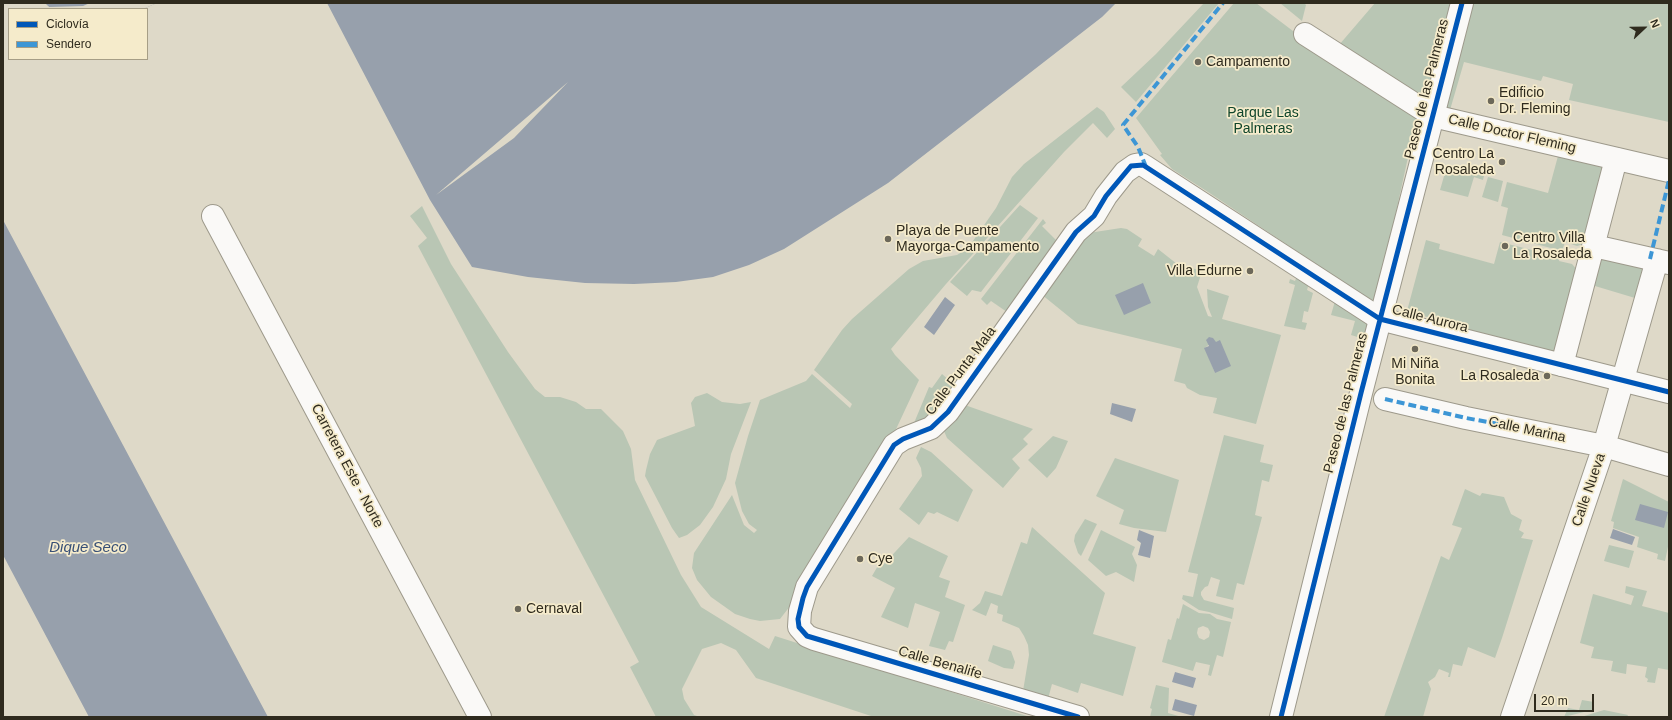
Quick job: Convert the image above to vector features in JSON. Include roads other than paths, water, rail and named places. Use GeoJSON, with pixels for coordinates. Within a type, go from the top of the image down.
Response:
{"type":"FeatureCollection","features":[{"type":"Feature","properties":{"kind":"street","name":"Paseo de las Palmeras"},"geometry":{"type":"LineString","coordinates":[[1281,717],[1380,319],[1462,3]]}},
{"type":"Feature","properties":{"kind":"street","name":"Calle Doctor Fleming"},"geometry":{"type":"LineString","coordinates":[[1304,34],[1433,116],[1669,171]]}},
{"type":"Feature","properties":{"kind":"street"},"geometry":{"type":"LineString","coordinates":[[1562,365],[1616,159]]}},
{"type":"Feature","properties":{"kind":"street","name":"Calle Aurora"},"geometry":{"type":"LineString","coordinates":[[1130,167],[1139,164],[1146,167],[1380,319],[1669,392]]}},
{"type":"Feature","properties":{"kind":"street","name":"Calle Punta Mala"},"geometry":{"type":"LineString","coordinates":[[800,627],[800,611],[807,587],[894,445],[903,439],[931,428],[948,412],[1076,232],[1094,216],[1106,196],[1130,167]]}},
{"type":"Feature","properties":{"kind":"street","name":"Carretera Este - Norte"},"geometry":{"type":"LineString","coordinates":[[213,216],[480,717]]}},
{"type":"Feature","properties":{"kind":"street"},"geometry":{"type":"LineString","coordinates":[[1594,246],[1663,262]]}},
{"type":"Feature","properties":{"kind":"street","name":"Calle Nueva"},"geometry":{"type":"LineString","coordinates":[[1512,717],[1604,446],[1622,380],[1663,262]]}},
{"type":"Feature","properties":{"kind":"street","name":"Calle Marina"},"geometry":{"type":"LineString","coordinates":[[1385,399],[1604,446],[1669,465]]}},
{"type":"Feature","properties":{"kind":"street","name":"Calle Benalife"},"geometry":{"type":"LineString","coordinates":[[800,627],[807,636],[814,639],[1078,717]]}},
{"type":"Feature","properties":{"kind":"water"},"geometry":{"type":"Polygon","coordinates":[[[45,3],[157,3],[145,8],[49,7],[45,3]]]}},
{"type":"Feature","properties":{"kind":"water"},"geometry":{"type":"Polygon","coordinates":[[[327,3],[1116,3],[1102,17],[888,183],[784,249],[749,265],[713,277],[676,282],[634,284],[585,283],[528,277],[472,267],[430,200],[327,3]],[[568,82],[436,195],[514,138],[568,82]]]}},
{"type":"Feature","properties":{"kind":"water","name":"Dique Seco"},"geometry":{"type":"Polygon","coordinates":[[[3,220],[268,717],[89,717],[3,555],[3,220]]]}},
{"type":"Feature","properties":{"kind":"water"},"geometry":{"type":"Polygon","coordinates":[[[1143,283],[1151,303],[1124,315],[1115,295],[1143,283]]]}},
{"type":"Feature","properties":{"kind":"water"},"geometry":{"type":"Polygon","coordinates":[[[945,297],[955,305],[934,335],[924,327],[945,297]]]}},
{"type":"Feature","properties":{"kind":"water"},"geometry":{"type":"Polygon","coordinates":[[[1209,337],[1213,338],[1216,342],[1220,340],[1231,366],[1215,373],[1204,348],[1209,346],[1206,340],[1209,337]]]}},
{"type":"Feature","properties":{"kind":"water"},"geometry":{"type":"Polygon","coordinates":[[[1112,403],[1136,409],[1132,422],[1110,414],[1112,403]]]}},
{"type":"Feature","properties":{"kind":"water"},"geometry":{"type":"Polygon","coordinates":[[[1640,504],[1668,512],[1664,528],[1635,520],[1640,504]]]}},
{"type":"Feature","properties":{"kind":"water"},"geometry":{"type":"Polygon","coordinates":[[[1613,529],[1635,537],[1632,545],[1610,538],[1613,529]]]}},
{"type":"Feature","properties":{"kind":"water"},"geometry":{"type":"Polygon","coordinates":[[[1139,530],[1154,536],[1150,558],[1138,555],[1141,543],[1137,540],[1139,530]]]}},
{"type":"Feature","properties":{"kind":"water"},"geometry":{"type":"Polygon","coordinates":[[[1175,672],[1196,678],[1193,688],[1172,682],[1175,672]]]}},
{"type":"Feature","properties":{"kind":"water"},"geometry":{"type":"Polygon","coordinates":[[[1175,699],[1197,705],[1194,716],[1172,710],[1175,699]]]}},
{"type":"Feature","properties":{"kind":"place","name":"Campamento"},"geometry":{"type":"Point","coordinates":[1198,62]}},
{"type":"Feature","properties":{"kind":"place","name":"Edificio Dr. Fleming"},"geometry":{"type":"Point","coordinates":[1491,101]}},
{"type":"Feature","properties":{"kind":"place","name":"Centro La Rosaleda"},"geometry":{"type":"Point","coordinates":[1502,162]}},
{"type":"Feature","properties":{"kind":"place","name":"Playa de Puente Mayorga-Campamento"},"geometry":{"type":"Point","coordinates":[888,239]}},
{"type":"Feature","properties":{"kind":"place","name":"Centro Villa La Rosaleda"},"geometry":{"type":"Point","coordinates":[1505,246]}},
{"type":"Feature","properties":{"kind":"place","name":"Villa Edurne"},"geometry":{"type":"Point","coordinates":[1250,271]}},
{"type":"Feature","properties":{"kind":"place","name":"Mi Niña Bonita"},"geometry":{"type":"Point","coordinates":[1415,349]}},
{"type":"Feature","properties":{"kind":"place","name":"La Rosaleda"},"geometry":{"type":"Point","coordinates":[1547,376]}},
{"type":"Feature","properties":{"kind":"place","name":"Cye"},"geometry":{"type":"Point","coordinates":[860,559]}},
{"type":"Feature","properties":{"kind":"place","name":"Cernaval"},"geometry":{"type":"Point","coordinates":[518,609]}},
{"type":"Feature","properties":{"kind":"park label","name":"Parque Las Palmeras"},"geometry":{"type":"Point","coordinates":[1263,122]}}]}
